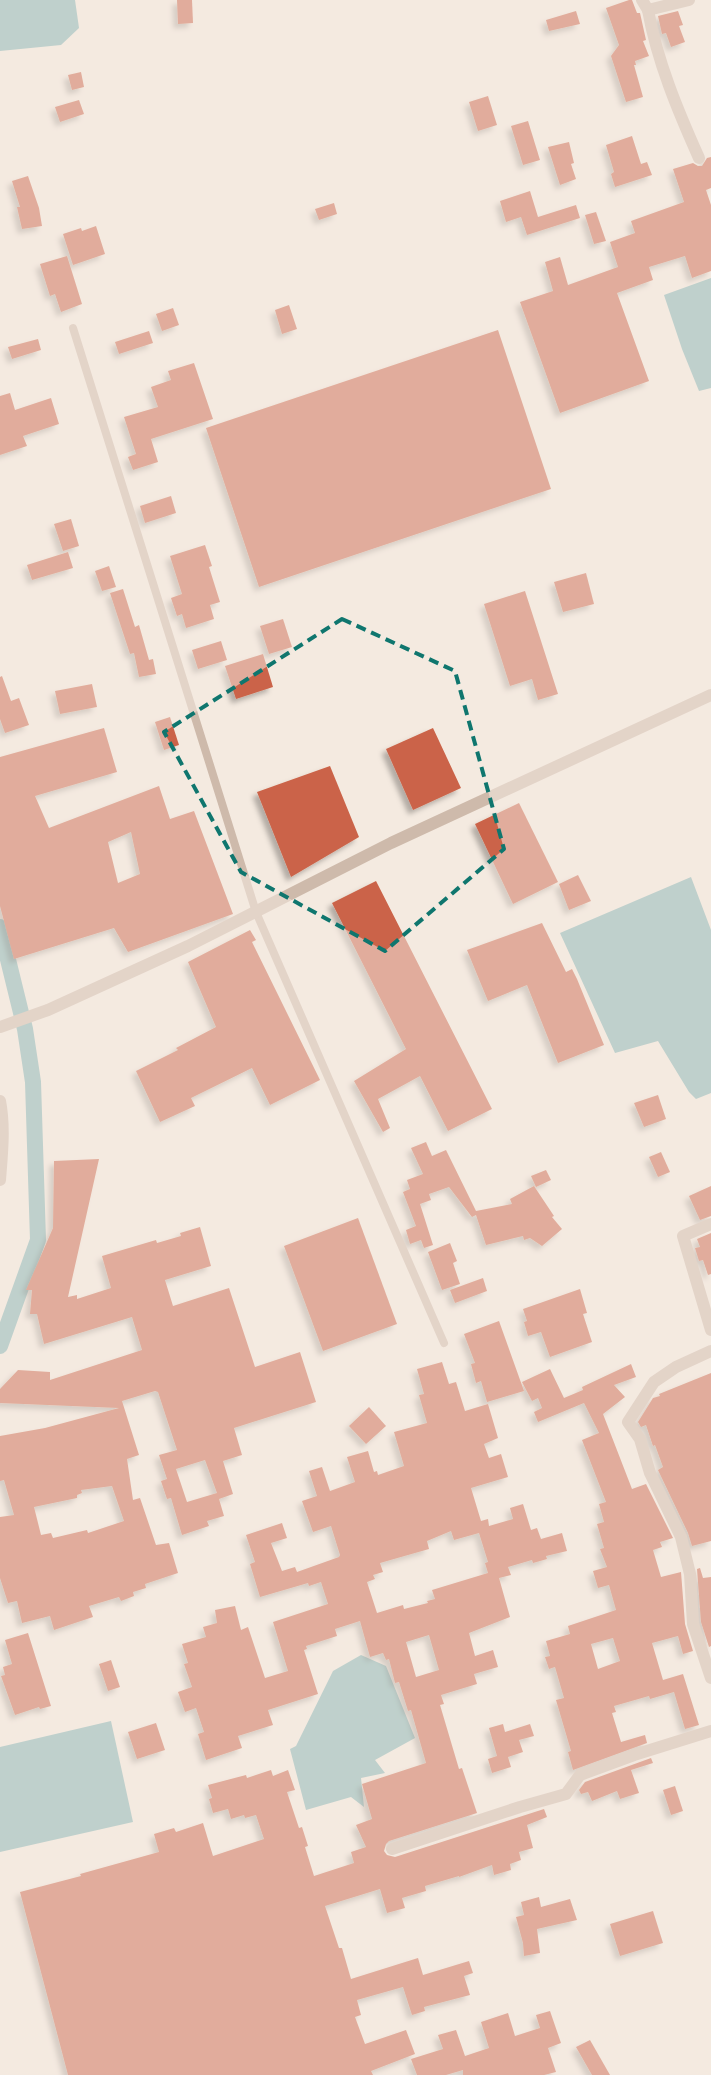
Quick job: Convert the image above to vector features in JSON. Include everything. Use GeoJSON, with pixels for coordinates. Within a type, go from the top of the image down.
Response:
{"type":"FeatureCollection","features":[{"type":"Feature","properties":{"kind":"street"},"geometry":{"type":"LineString","coordinates":[[689,0],[645,5],[678,110],[699,158]]}},
{"type":"Feature","properties":{"kind":"street"},"geometry":{"type":"LineString","coordinates":[[0,1027],[48,1010],[256,912],[391,843],[711,695]]}},
{"type":"Feature","properties":{"kind":"street"},"geometry":{"type":"LineString","coordinates":[[0,1101],[2,1130],[0,1180]]}},
{"type":"Feature","properties":{"kind":"street"},"geometry":{"type":"LineString","coordinates":[[711,1224],[683,1236],[711,1330]]}},
{"type":"Feature","properties":{"kind":"street"},"geometry":{"type":"LineString","coordinates":[[711,1351],[676,1367],[654,1382],[628,1422],[640,1439],[650,1473],[681,1537],[690,1574],[693,1624],[711,1678]]}},
{"type":"Feature","properties":{"kind":"street"},"geometry":{"type":"LineString","coordinates":[[392,1849],[511,1809],[566,1794],[580,1775],[634,1755],[711,1731]]}},
{"type":"Feature","properties":{"kind":"lane"},"geometry":{"type":"LineString","coordinates":[[73,328],[256,912],[444,1343]]}},
{"type":"Feature","properties":{"kind":"highlighted area"},"geometry":{"type":"Polygon","coordinates":[[[342,619],[455,671],[504,849],[385,951],[241,872],[164,732],[342,619]]]}},
{"type":"Feature","properties":{"kind":"water"},"geometry":{"type":"Polygon","coordinates":[[[0,0],[75,0],[79,28],[61,45],[0,51],[0,0]]]}},
{"type":"Feature","properties":{"kind":"water"},"geometry":{"type":"Polygon","coordinates":[[[711,278],[711,388],[699,391],[682,349],[664,295],[711,278]]]}},
{"type":"Feature","properties":{"kind":"water"},"geometry":{"type":"Polygon","coordinates":[[[691,877],[711,930],[711,1093],[696,1099],[689,1092],[658,1041],[615,1053],[560,933],[691,877]]]}},
{"type":"Feature","properties":{"kind":"water"},"geometry":{"type":"Polygon","coordinates":[[[361,1655],[386,1666],[415,1738],[375,1760],[385,1773],[361,1778],[364,1807],[351,1797],[306,1810],[290,1749],[296,1746],[333,1671],[361,1655]]]}},
{"type":"Feature","properties":{"kind":"water"},"geometry":{"type":"Polygon","coordinates":[[[111,1721],[133,1822],[0,1852],[0,1747],[111,1721]]]}},
{"type":"Feature","properties":{"kind":"building"},"geometry":{"type":"Polygon","coordinates":[[[177,0],[192,0],[193,23],[178,24],[177,0]]]}},
{"type":"Feature","properties":{"kind":"building"},"geometry":{"type":"Polygon","coordinates":[[[632,0],[637,13],[640,13],[646,40],[643,41],[649,56],[635,61],[636,65],[634,65],[643,97],[626,102],[611,56],[619,45],[606,8],[632,0]]]}},
{"type":"Feature","properties":{"kind":"building"},"geometry":{"type":"Polygon","coordinates":[[[576,11],[580,24],[549,31],[546,20],[576,11]]]}},
{"type":"Feature","properties":{"kind":"building"},"geometry":{"type":"Polygon","coordinates":[[[678,11],[683,25],[679,26],[685,42],[671,47],[666,33],[662,34],[658,16],[678,11]]]}},
{"type":"Feature","properties":{"kind":"building"},"geometry":{"type":"Polygon","coordinates":[[[81,72],[84,87],[72,90],[68,75],[81,72]]]}},
{"type":"Feature","properties":{"kind":"building"},"geometry":{"type":"Polygon","coordinates":[[[488,96],[497,125],[478,131],[469,102],[488,96]]]}},
{"type":"Feature","properties":{"kind":"building"},"geometry":{"type":"Polygon","coordinates":[[[79,100],[84,114],[60,122],[55,107],[79,100]]]}},
{"type":"Feature","properties":{"kind":"building"},"geometry":{"type":"Polygon","coordinates":[[[528,121],[540,160],[523,165],[511,126],[528,121]]]}},
{"type":"Feature","properties":{"kind":"building"},"geometry":{"type":"Polygon","coordinates":[[[632,136],[641,164],[647,162],[652,175],[615,187],[611,174],[614,172],[606,145],[632,136]]]}},
{"type":"Feature","properties":{"kind":"building"},"geometry":{"type":"Polygon","coordinates":[[[569,142],[574,163],[571,164],[576,179],[560,185],[548,147],[569,142]]]}},
{"type":"Feature","properties":{"kind":"building"},"geometry":{"type":"Polygon","coordinates":[[[711,157],[711,188],[706,190],[711,205],[711,271],[692,278],[685,256],[649,267],[653,280],[617,293],[649,381],[560,413],[520,302],[553,291],[545,262],[560,257],[568,285],[618,267],[610,242],[635,233],[631,221],[684,202],[673,169],[693,163],[702,166],[707,158],[711,157]]]}},
{"type":"Feature","properties":{"kind":"building"},"geometry":{"type":"Polygon","coordinates":[[[28,176],[39,208],[42,226],[22,229],[17,207],[20,207],[12,181],[28,176]]]}},
{"type":"Feature","properties":{"kind":"building"},"geometry":{"type":"Polygon","coordinates":[[[530,191],[538,217],[576,205],[580,218],[527,235],[521,217],[506,222],[500,201],[530,191]]]}},
{"type":"Feature","properties":{"kind":"building"},"geometry":{"type":"Polygon","coordinates":[[[334,203],[337,214],[319,220],[315,209],[334,203]]]}},
{"type":"Feature","properties":{"kind":"building"},"geometry":{"type":"Polygon","coordinates":[[[596,212],[606,241],[594,244],[585,215],[596,212]]]}},
{"type":"Feature","properties":{"kind":"building"},"geometry":{"type":"Polygon","coordinates":[[[96,226],[105,254],[73,265],[63,234],[81,228],[82,231],[96,226]]]}},
{"type":"Feature","properties":{"kind":"building"},"geometry":{"type":"Polygon","coordinates":[[[67,256],[82,304],[61,312],[55,294],[50,296],[40,264],[67,256]]]}},
{"type":"Feature","properties":{"kind":"building"},"geometry":{"type":"Polygon","coordinates":[[[289,305],[297,329],[282,334],[275,310],[289,305]]]}},
{"type":"Feature","properties":{"kind":"building"},"geometry":{"type":"Polygon","coordinates":[[[173,308],[179,325],[162,331],[156,314],[173,308]]]}},
{"type":"Feature","properties":{"kind":"building"},"geometry":{"type":"Polygon","coordinates":[[[498,330],[551,489],[259,587],[206,428],[498,330]]]}},
{"type":"Feature","properties":{"kind":"building"},"geometry":{"type":"Polygon","coordinates":[[[149,331],[153,343],[119,354],[115,342],[149,331]]]}},
{"type":"Feature","properties":{"kind":"building"},"geometry":{"type":"Polygon","coordinates":[[[38,339],[41,350],[12,359],[8,347],[38,339]]]}},
{"type":"Feature","properties":{"kind":"building"},"geometry":{"type":"Polygon","coordinates":[[[194,363],[213,419],[151,439],[158,462],[133,470],[128,457],[136,454],[124,417],[158,407],[151,387],[171,380],[168,371],[194,363]]]}},
{"type":"Feature","properties":{"kind":"building"},"geometry":{"type":"Polygon","coordinates":[[[10,393],[15,410],[51,398],[59,424],[23,436],[27,446],[0,455],[0,396],[10,393]]]}},
{"type":"Feature","properties":{"kind":"building"},"geometry":{"type":"Polygon","coordinates":[[[171,496],[176,513],[145,523],[140,506],[171,496]]]}},
{"type":"Feature","properties":{"kind":"building"},"geometry":{"type":"Polygon","coordinates":[[[71,519],[79,546],[63,551],[54,524],[71,519]]]}},
{"type":"Feature","properties":{"kind":"building"},"geometry":{"type":"Polygon","coordinates":[[[205,545],[212,566],[209,567],[220,602],[210,605],[214,619],[186,628],[182,614],[177,616],[171,598],[182,594],[170,556],[205,545]]]}},
{"type":"Feature","properties":{"kind":"building"},"geometry":{"type":"Polygon","coordinates":[[[68,552],[73,568],[32,580],[27,565],[68,552]]]}},
{"type":"Feature","properties":{"kind":"building"},"geometry":{"type":"Polygon","coordinates":[[[109,566],[116,587],[102,591],[95,571],[109,566]]]}},
{"type":"Feature","properties":{"kind":"building"},"geometry":{"type":"Polygon","coordinates":[[[586,573],[594,604],[563,612],[554,582],[586,573]]]}},
{"type":"Feature","properties":{"kind":"building"},"geometry":{"type":"Polygon","coordinates":[[[123,589],[135,627],[139,625],[149,660],[153,659],[156,674],[139,677],[134,653],[130,654],[110,593],[123,589]]]}},
{"type":"Feature","properties":{"kind":"building"},"geometry":{"type":"Polygon","coordinates":[[[525,591],[558,694],[538,700],[532,679],[510,686],[484,604],[525,591]]]}},
{"type":"Feature","properties":{"kind":"building"},"geometry":{"type":"Polygon","coordinates":[[[283,619],[292,647],[269,654],[260,626],[283,619]]]}},
{"type":"Feature","properties":{"kind":"building"},"geometry":{"type":"Polygon","coordinates":[[[221,641],[227,660],[198,669],[192,650],[221,641]]]}},
{"type":"Feature","properties":{"kind":"building"},"geometry":{"type":"Polygon","coordinates":[[[263,654],[273,687],[236,699],[225,666],[263,654]]]}},
{"type":"Feature","properties":{"kind":"building"},"geometry":{"type":"Polygon","coordinates":[[[2,676],[11,701],[19,698],[29,725],[5,733],[0,719],[0,677],[2,676]]]}},
{"type":"Feature","properties":{"kind":"building"},"geometry":{"type":"Polygon","coordinates":[[[92,684],[97,707],[60,714],[55,691],[92,684]]]}},
{"type":"Feature","properties":{"kind":"building"},"geometry":{"type":"Polygon","coordinates":[[[170,717],[179,745],[164,750],[155,722],[170,717]]]}},
{"type":"Feature","properties":{"kind":"building"},"geometry":{"type":"Polygon","coordinates":[[[104,728],[117,772],[35,796],[49,828],[159,786],[170,819],[194,811],[233,914],[128,952],[114,928],[14,959],[0,906],[0,757],[104,728]],[[131,832],[108,842],[118,883],[140,874],[131,832]]]}},
{"type":"Feature","properties":{"kind":"building"},"geometry":{"type":"Polygon","coordinates":[[[433,728],[461,788],[413,810],[386,749],[433,728]]]}},
{"type":"Feature","properties":{"kind":"building"},"geometry":{"type":"Polygon","coordinates":[[[330,766],[359,837],[291,877],[257,792],[330,766]]]}},
{"type":"Feature","properties":{"kind":"building"},"geometry":{"type":"Polygon","coordinates":[[[519,803],[558,882],[513,904],[475,824],[519,803]]]}},
{"type":"Feature","properties":{"kind":"building"},"geometry":{"type":"Polygon","coordinates":[[[578,875],[591,901],[569,910],[559,884],[578,875]]]}},
{"type":"Feature","properties":{"kind":"building"},"geometry":{"type":"Polygon","coordinates":[[[376,881],[492,1109],[448,1131],[420,1076],[378,1099],[390,1128],[383,1132],[354,1081],[406,1049],[332,903],[376,881]]]}},
{"type":"Feature","properties":{"kind":"building"},"geometry":{"type":"Polygon","coordinates":[[[542,923],[566,972],[572,969],[604,1045],[558,1063],[527,985],[488,1001],[467,950],[542,923]]]}},
{"type":"Feature","properties":{"kind":"building"},"geometry":{"type":"Polygon","coordinates":[[[250,930],[256,940],[252,942],[320,1080],[270,1105],[252,1068],[191,1098],[195,1106],[160,1122],[136,1071],[178,1050],[176,1048],[216,1027],[188,962],[250,930]]]}},
{"type":"Feature","properties":{"kind":"building"},"geometry":{"type":"Polygon","coordinates":[[[658,1095],[666,1119],[644,1127],[634,1103],[658,1095]]]}},
{"type":"Feature","properties":{"kind":"building"},"geometry":{"type":"Polygon","coordinates":[[[426,1142],[432,1156],[446,1150],[476,1211],[512,1204],[510,1199],[534,1186],[554,1216],[552,1217],[562,1229],[542,1246],[530,1238],[524,1240],[523,1236],[486,1245],[476,1215],[472,1217],[449,1187],[429,1194],[431,1200],[420,1204],[433,1245],[424,1248],[421,1240],[410,1244],[406,1230],[416,1226],[403,1192],[410,1189],[407,1180],[423,1174],[411,1148],[426,1142]]]}},
{"type":"Feature","properties":{"kind":"building"},"geometry":{"type":"Polygon","coordinates":[[[661,1152],[670,1172],[658,1177],[649,1157],[661,1152]]]}},
{"type":"Feature","properties":{"kind":"building"},"geometry":{"type":"Polygon","coordinates":[[[99,1159],[68,1297],[77,1295],[77,1299],[111,1288],[102,1256],[156,1240],[157,1243],[181,1236],[180,1233],[200,1227],[211,1266],[165,1280],[173,1306],[229,1288],[255,1367],[300,1352],[316,1402],[234,1428],[242,1455],[223,1461],[233,1494],[219,1499],[224,1516],[207,1521],[209,1526],[182,1535],[171,1498],[167,1499],[161,1481],[167,1479],[159,1455],[177,1450],[158,1392],[155,1391],[122,1401],[139,1455],[127,1459],[133,1500],[140,1498],[156,1545],[169,1543],[178,1573],[145,1584],[146,1588],[133,1592],[134,1596],[121,1601],[119,1597],[89,1606],[93,1617],[54,1630],[50,1616],[22,1623],[17,1601],[8,1603],[0,1578],[0,1517],[14,1515],[4,1480],[0,1481],[0,1436],[45,1428],[119,1408],[0,1403],[0,1389],[18,1370],[50,1372],[50,1380],[142,1350],[132,1317],[44,1344],[37,1314],[30,1314],[32,1290],[26,1290],[53,1228],[54,1161],[99,1159]],[[205,1460],[176,1469],[187,1502],[217,1493],[205,1460]],[[112,1486],[81,1490],[82,1493],[77,1495],[77,1498],[34,1507],[41,1535],[51,1533],[53,1538],[87,1530],[88,1533],[124,1521],[112,1486]]]}},
{"type":"Feature","properties":{"kind":"building"},"geometry":{"type":"Polygon","coordinates":[[[546,1170],[551,1180],[536,1187],[531,1176],[546,1170]]]}},
{"type":"Feature","properties":{"kind":"building"},"geometry":{"type":"Polygon","coordinates":[[[711,1186],[711,1216],[700,1220],[689,1196],[711,1186]]]}},
{"type":"Feature","properties":{"kind":"building"},"geometry":{"type":"Polygon","coordinates":[[[358,1218],[397,1324],[323,1351],[284,1246],[358,1218]]]}},
{"type":"Feature","properties":{"kind":"building"},"geometry":{"type":"Polygon","coordinates":[[[711,1233],[711,1274],[708,1275],[703,1260],[699,1261],[695,1248],[700,1247],[697,1239],[711,1233]]]}},
{"type":"Feature","properties":{"kind":"building"},"geometry":{"type":"Polygon","coordinates":[[[450,1243],[457,1261],[453,1263],[460,1284],[442,1290],[428,1252],[450,1243]]]}},
{"type":"Feature","properties":{"kind":"building"},"geometry":{"type":"Polygon","coordinates":[[[483,1278],[487,1291],[455,1303],[450,1290],[483,1278]]]}},
{"type":"Feature","properties":{"kind":"building"},"geometry":{"type":"Polygon","coordinates":[[[580,1289],[587,1313],[583,1314],[592,1342],[550,1357],[541,1332],[528,1336],[524,1322],[527,1321],[523,1309],[580,1289]]]}},
{"type":"Feature","properties":{"kind":"building"},"geometry":{"type":"Polygon","coordinates":[[[499,1321],[524,1391],[487,1402],[481,1381],[476,1383],[471,1364],[475,1363],[464,1334],[499,1321]]]}},
{"type":"Feature","properties":{"kind":"building"},"geometry":{"type":"Polygon","coordinates":[[[442,1362],[449,1384],[456,1382],[465,1411],[488,1404],[498,1438],[484,1444],[489,1458],[501,1454],[508,1477],[471,1488],[481,1521],[488,1519],[489,1526],[513,1519],[510,1508],[523,1504],[531,1530],[537,1528],[541,1539],[562,1533],[567,1551],[546,1556],[547,1559],[533,1563],[532,1560],[508,1567],[511,1575],[499,1578],[510,1617],[469,1633],[475,1656],[493,1650],[498,1667],[474,1674],[477,1684],[441,1695],[444,1704],[440,1705],[459,1769],[462,1768],[477,1813],[389,1841],[384,1851],[387,1855],[395,1857],[544,1809],[547,1817],[527,1825],[533,1848],[519,1852],[521,1860],[510,1864],[511,1870],[494,1875],[492,1865],[459,1877],[425,1886],[426,1891],[402,1898],[405,1908],[387,1913],[380,1889],[325,1906],[339,1948],[342,1948],[351,1979],[418,1958],[423,1975],[469,1961],[473,1973],[464,1976],[470,1995],[424,2007],[425,2011],[412,2015],[403,1987],[357,2000],[361,2015],[355,2017],[365,2044],[406,2030],[415,2054],[371,2071],[373,2075],[68,2075],[20,1892],[159,1852],[154,1834],[174,1828],[176,1832],[203,1823],[213,1856],[264,1839],[256,1815],[245,1818],[244,1815],[231,1819],[228,1809],[213,1813],[209,1799],[212,1798],[208,1785],[246,1775],[247,1778],[271,1770],[273,1776],[288,1770],[295,1790],[287,1792],[299,1828],[302,1827],[308,1846],[305,1847],[314,1876],[354,1863],[351,1852],[366,1847],[356,1825],[372,1819],[362,1784],[426,1763],[411,1710],[408,1711],[399,1682],[395,1683],[389,1659],[386,1660],[383,1653],[370,1657],[360,1621],[335,1629],[337,1636],[306,1646],[307,1649],[304,1650],[318,1694],[268,1710],[273,1725],[238,1736],[242,1748],[206,1760],[198,1734],[204,1732],[196,1708],[185,1712],[178,1692],[192,1687],[184,1664],[188,1663],[182,1644],[206,1637],[203,1627],[217,1623],[215,1610],[235,1606],[241,1630],[248,1627],[265,1678],[288,1671],[273,1622],[328,1604],[321,1582],[309,1586],[308,1583],[260,1597],[250,1564],[255,1562],[246,1535],[282,1523],[287,1538],[271,1543],[282,1571],[295,1567],[297,1572],[339,1557],[331,1526],[313,1532],[302,1501],[317,1496],[309,1471],[322,1467],[330,1491],[355,1482],[347,1457],[368,1451],[374,1472],[377,1471],[378,1475],[404,1466],[394,1432],[427,1423],[419,1395],[424,1394],[417,1369],[442,1362]],[[451,1531],[427,1541],[429,1549],[380,1563],[383,1572],[373,1575],[375,1579],[367,1582],[377,1613],[403,1605],[404,1609],[428,1603],[427,1601],[435,1599],[432,1590],[488,1573],[485,1563],[488,1562],[479,1533],[454,1540],[451,1531]],[[429,1635],[406,1642],[416,1677],[439,1670],[429,1635]]]}},
{"type":"Feature","properties":{"kind":"building"},"geometry":{"type":"Polygon","coordinates":[[[631,1364],[636,1377],[614,1385],[625,1397],[603,1414],[632,1489],[646,1484],[673,1538],[660,1542],[662,1547],[653,1550],[661,1577],[681,1572],[685,1624],[693,1651],[683,1654],[678,1636],[652,1643],[663,1680],[683,1674],[699,1725],[685,1729],[674,1692],[650,1699],[649,1696],[614,1706],[616,1712],[612,1713],[621,1742],[645,1735],[647,1743],[573,1770],[568,1752],[571,1751],[556,1700],[564,1698],[555,1667],[549,1669],[545,1657],[550,1656],[546,1641],[570,1634],[568,1626],[616,1610],[609,1585],[598,1588],[593,1571],[607,1567],[600,1549],[604,1548],[597,1524],[604,1522],[599,1504],[606,1502],[582,1440],[599,1433],[584,1403],[538,1422],[534,1412],[542,1408],[538,1398],[532,1401],[522,1382],[550,1369],[564,1398],[583,1390],[582,1387],[631,1364]],[[613,1638],[591,1644],[598,1669],[620,1661],[613,1638]]]}},
{"type":"Feature","properties":{"kind":"building"},"geometry":{"type":"Polygon","coordinates":[[[711,1373],[711,1541],[692,1546],[688,1533],[658,1470],[663,1467],[655,1445],[653,1446],[646,1425],[641,1427],[638,1422],[653,1398],[711,1373]]]}},
{"type":"Feature","properties":{"kind":"building"},"geometry":{"type":"Polygon","coordinates":[[[369,1407],[386,1426],[366,1444],[349,1426],[369,1407]]]}},
{"type":"Feature","properties":{"kind":"building"},"geometry":{"type":"Polygon","coordinates":[[[700,1568],[703,1578],[711,1577],[711,1646],[709,1647],[701,1622],[697,1569],[700,1568]]]}},
{"type":"Feature","properties":{"kind":"building"},"geometry":{"type":"Polygon","coordinates":[[[28,1633],[51,1706],[40,1709],[39,1707],[15,1715],[1,1676],[5,1675],[3,1667],[12,1664],[5,1640],[28,1633]]]}},
{"type":"Feature","properties":{"kind":"building"},"geometry":{"type":"Polygon","coordinates":[[[111,1660],[120,1687],[108,1691],[99,1664],[111,1660]]]}},
{"type":"Feature","properties":{"kind":"building"},"geometry":{"type":"Polygon","coordinates":[[[156,1723],[165,1750],[137,1759],[128,1732],[156,1723]]]}},
{"type":"Feature","properties":{"kind":"building"},"geometry":{"type":"Polygon","coordinates":[[[503,1724],[505,1732],[530,1724],[534,1736],[519,1740],[523,1752],[508,1757],[511,1767],[492,1773],[488,1759],[497,1756],[489,1728],[503,1724]]]}},
{"type":"Feature","properties":{"kind":"building"},"geometry":{"type":"Polygon","coordinates":[[[651,1758],[653,1763],[631,1770],[639,1793],[620,1799],[617,1791],[592,1801],[588,1792],[581,1794],[579,1790],[585,1782],[651,1758]]]}},
{"type":"Feature","properties":{"kind":"building"},"geometry":{"type":"Polygon","coordinates":[[[675,1786],[683,1811],[671,1815],[663,1790],[675,1786]]]}},
{"type":"Feature","properties":{"kind":"building"},"geometry":{"type":"Polygon","coordinates":[[[539,1897],[541,1907],[570,1899],[577,1920],[537,1929],[540,1953],[524,1956],[523,1943],[516,1917],[524,1915],[521,1902],[539,1897]]]}},
{"type":"Feature","properties":{"kind":"building"},"geometry":{"type":"Polygon","coordinates":[[[653,1911],[663,1943],[620,1956],[610,1924],[653,1911]]]}},
{"type":"Feature","properties":{"kind":"building"},"geometry":{"type":"Polygon","coordinates":[[[550,2011],[561,2043],[548,2048],[556,2072],[544,2075],[463,2075],[463,2070],[446,2075],[417,2075],[411,2059],[443,2049],[438,2035],[456,2030],[465,2056],[489,2048],[481,2022],[508,2013],[515,2036],[540,2028],[536,2015],[550,2011]]]}},
{"type":"Feature","properties":{"kind":"building"},"geometry":{"type":"Polygon","coordinates":[[[590,2040],[610,2075],[592,2075],[576,2047],[590,2040]]]}},
{"type":"Feature","properties":{"kind":"waterway"},"geometry":{"type":"LineString","coordinates":[[0,927],[25,1029],[33,1082],[38,1240],[0,1346]]}}]}
